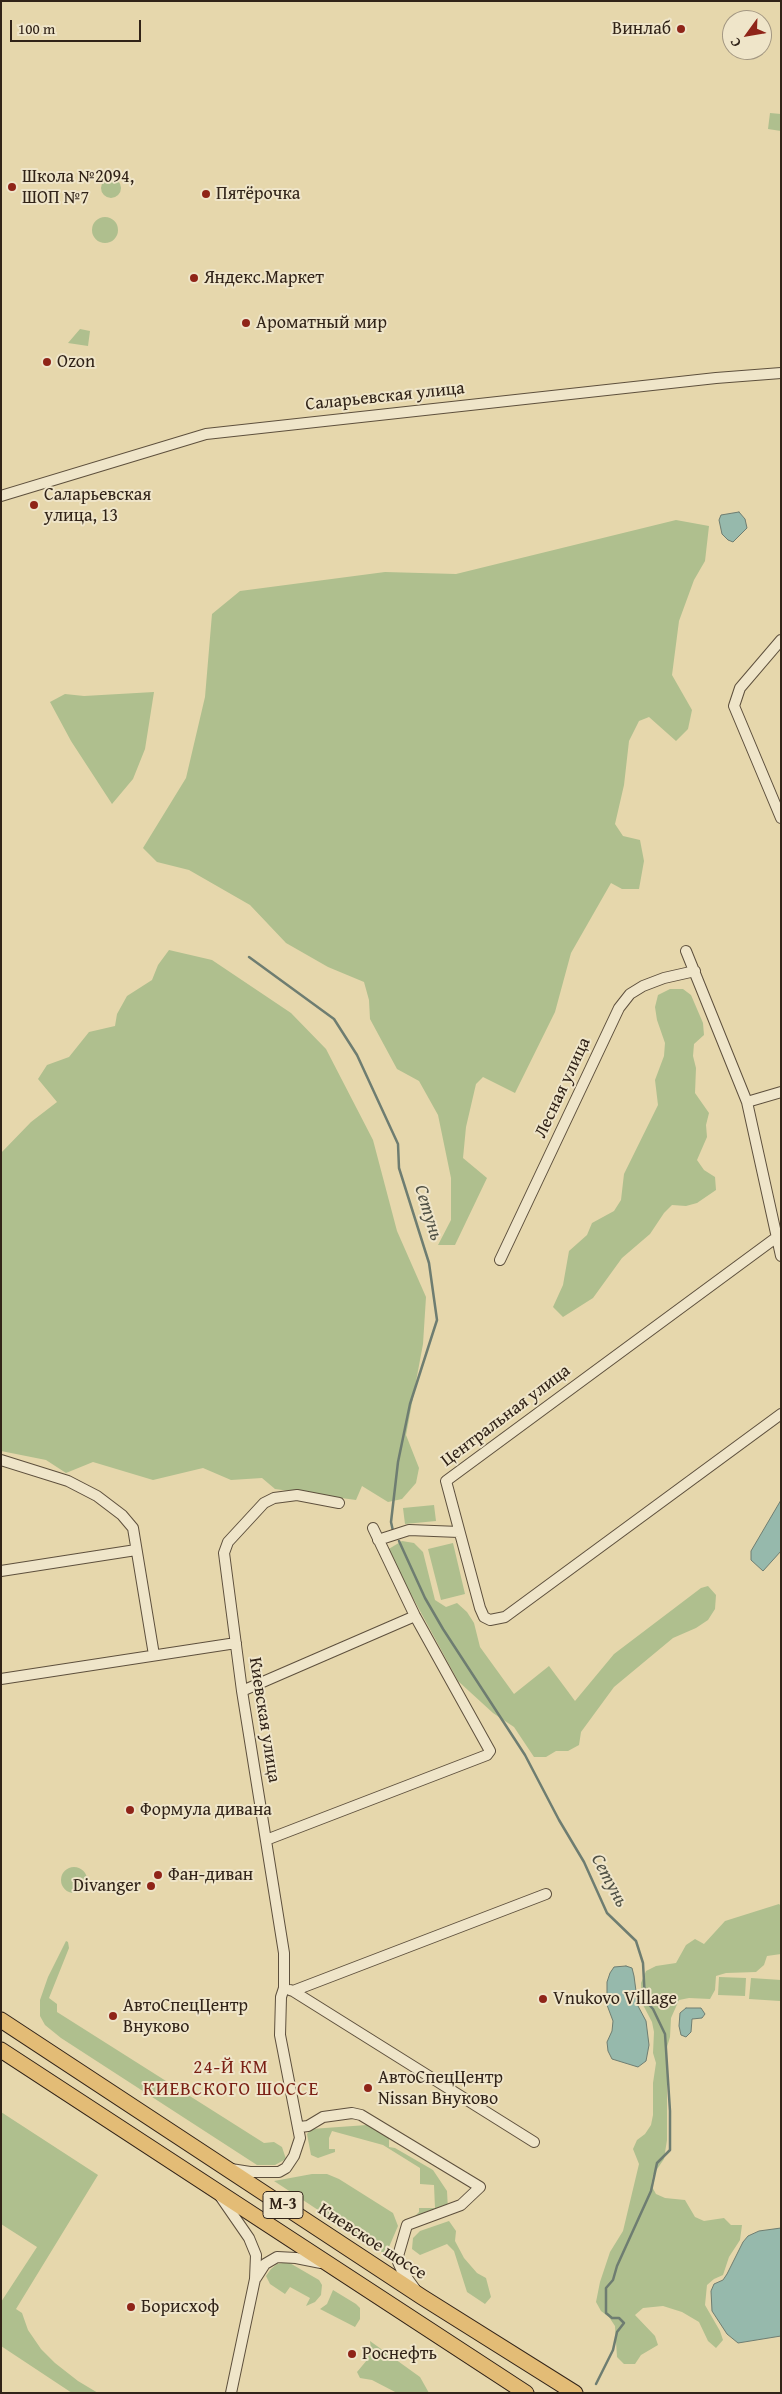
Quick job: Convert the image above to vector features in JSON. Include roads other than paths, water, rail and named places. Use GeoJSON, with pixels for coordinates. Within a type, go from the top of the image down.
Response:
{"type":"FeatureCollection","features":[{"type":"Feature","properties":{"kind":"highway","name":"Киевское шоссе"},"geometry":{"type":"LineString","coordinates":[[1,2020],[422,2297],[571,2390]]}},
{"type":"Feature","properties":{"kind":"highway","name":"М-3"},"geometry":{"type":"LineString","coordinates":[[1,2050],[526,2393]]}},
{"type":"Feature","properties":{"kind":"street","name":"Саларьевская улица"},"geometry":{"type":"LineString","coordinates":[[1,496],[206,434],[716,378],[781,373]]}},
{"type":"Feature","properties":{"kind":"street"},"geometry":{"type":"LineString","coordinates":[[781,640],[740,688],[734,706],[781,818]]}},
{"type":"Feature","properties":{"kind":"street"},"geometry":{"type":"LineString","coordinates":[[686,951],[747,1102],[781,1256]]}},
{"type":"Feature","properties":{"kind":"street","name":"Лесная улица"},"geometry":{"type":"LineString","coordinates":[[500,1260],[619,1008],[630,994],[643,986],[664,978],[695,971]]}},
{"type":"Feature","properties":{"kind":"street"},"geometry":{"type":"LineString","coordinates":[[747,1102],[781,1092]]}},
{"type":"Feature","properties":{"kind":"street","name":"Центральная улица"},"geometry":{"type":"LineString","coordinates":[[777,1237],[448,1478],[445,1485],[484,1617],[490,1620],[497,1620],[781,1414]]}},
{"type":"Feature","properties":{"kind":"street"},"geometry":{"type":"LineString","coordinates":[[1,1460],[68,1482],[97,1496],[122,1515],[133,1528],[154,1655]]}},
{"type":"Feature","properties":{"kind":"street","name":"Киевская улица"},"geometry":{"type":"LineString","coordinates":[[227,2168],[250,2172],[279,2172],[286,2168],[296,2153],[300,2138],[300,2128],[280,2036],[281,1997],[288,1989],[284,1953],[242,1691],[224,1553],[228,1542],[264,1503],[274,1498],[297,1495],[339,1504]]}},
{"type":"Feature","properties":{"kind":"street"},"geometry":{"type":"LineString","coordinates":[[266,1840],[487,1755],[489,1748],[415,1616],[373,1528]]}},
{"type":"Feature","properties":{"kind":"street"},"geometry":{"type":"LineString","coordinates":[[378,1540],[409,1530],[459,1532]]}},
{"type":"Feature","properties":{"kind":"street"},"geometry":{"type":"LineString","coordinates":[[1,1571],[136,1550]]}},
{"type":"Feature","properties":{"kind":"street"},"geometry":{"type":"LineString","coordinates":[[242,1691],[415,1616]]}},
{"type":"Feature","properties":{"kind":"street"},"geometry":{"type":"LineString","coordinates":[[1,1679],[236,1643]]}},
{"type":"Feature","properties":{"kind":"street"},"geometry":{"type":"LineString","coordinates":[[288,1989],[546,1894]]}},
{"type":"Feature","properties":{"kind":"street"},"geometry":{"type":"LineString","coordinates":[[288,1989],[534,2142]]}},
{"type":"Feature","properties":{"kind":"street"},"geometry":{"type":"LineString","coordinates":[[300,2128],[323,2117],[361,2115],[480,2187],[461,2205],[407,2225],[398,2262],[402,2271],[422,2297]]}},
{"type":"Feature","properties":{"kind":"street"},"geometry":{"type":"LineString","coordinates":[[215,2189],[252,2242],[256,2255],[255,2279],[231,2393]]}},
{"type":"Feature","properties":{"kind":"street"},"geometry":{"type":"LineString","coordinates":[[255,2279],[265,2264],[277,2257],[296,2258],[330,2265]]}},
{"type":"Feature","properties":{"kind":"waterway","name":"Сетунь"},"geometry":{"type":"LineString","coordinates":[[249,957],[334,1019],[357,1055],[398,1144],[399,1168],[429,1263],[437,1320],[410,1404],[398,1462],[391,1522],[393,1531]]}},
{"type":"Feature","properties":{"kind":"waterway","name":"Сетунь"},"geometry":{"type":"LineString","coordinates":[[399,1541],[425,1598],[443,1629],[525,1755],[559,1820],[584,1862],[607,1913],[636,1941],[643,1963],[645,2000],[653,2009],[665,2034],[670,2111],[670,2150],[657,2163],[651,2191],[617,2266],[613,2280],[606,2288],[606,2313],[612,2318],[619,2318],[624,2323],[617,2332],[613,2350],[596,2384]]}},
{"type":"Feature","properties":{"kind":"place","name":"Винлаб"},"geometry":{"type":"Point","coordinates":[681,29]}},
{"type":"Feature","properties":{"kind":"place","name":"Школа №2094, ШОП №7"},"geometry":{"type":"Point","coordinates":[12,187]}},
{"type":"Feature","properties":{"kind":"place","name":"Пятёрочка"},"geometry":{"type":"Point","coordinates":[206,194]}},
{"type":"Feature","properties":{"kind":"place","name":"Яндекс.Маркет"},"geometry":{"type":"Point","coordinates":[194,278]}},
{"type":"Feature","properties":{"kind":"place","name":"Ароматный мир"},"geometry":{"type":"Point","coordinates":[246,323]}},
{"type":"Feature","properties":{"kind":"place","name":"Ozon"},"geometry":{"type":"Point","coordinates":[47,362]}},
{"type":"Feature","properties":{"kind":"place","name":"Саларьевская улица, 13"},"geometry":{"type":"Point","coordinates":[34,505]}},
{"type":"Feature","properties":{"kind":"place","name":"Формула дивана"},"geometry":{"type":"Point","coordinates":[130,1810]}},
{"type":"Feature","properties":{"kind":"place","name":"Фан-диван"},"geometry":{"type":"Point","coordinates":[158,1875]}},
{"type":"Feature","properties":{"kind":"place","name":"Divanger"},"geometry":{"type":"Point","coordinates":[151,1886]}},
{"type":"Feature","properties":{"kind":"place","name":"Vnukovo Village"},"geometry":{"type":"Point","coordinates":[543,1999]}},
{"type":"Feature","properties":{"kind":"place","name":"АвтоСпецЦентр Внуково"},"geometry":{"type":"Point","coordinates":[113,2016]}},
{"type":"Feature","properties":{"kind":"place","name":"АвтоСпецЦентр Nissan Внуково"},"geometry":{"type":"Point","coordinates":[368,2088]}},
{"type":"Feature","properties":{"kind":"place","name":"Борисхоф"},"geometry":{"type":"Point","coordinates":[131,2307]}},
{"type":"Feature","properties":{"kind":"place","name":"Роснефть"},"geometry":{"type":"Point","coordinates":[352,2354]}},
{"type":"Feature","properties":{"kind":"district","name":"24-Й КМ КИЕВСКОГО ШОССЕ"},"geometry":{"type":"Point","coordinates":[231,2079]}}]}
